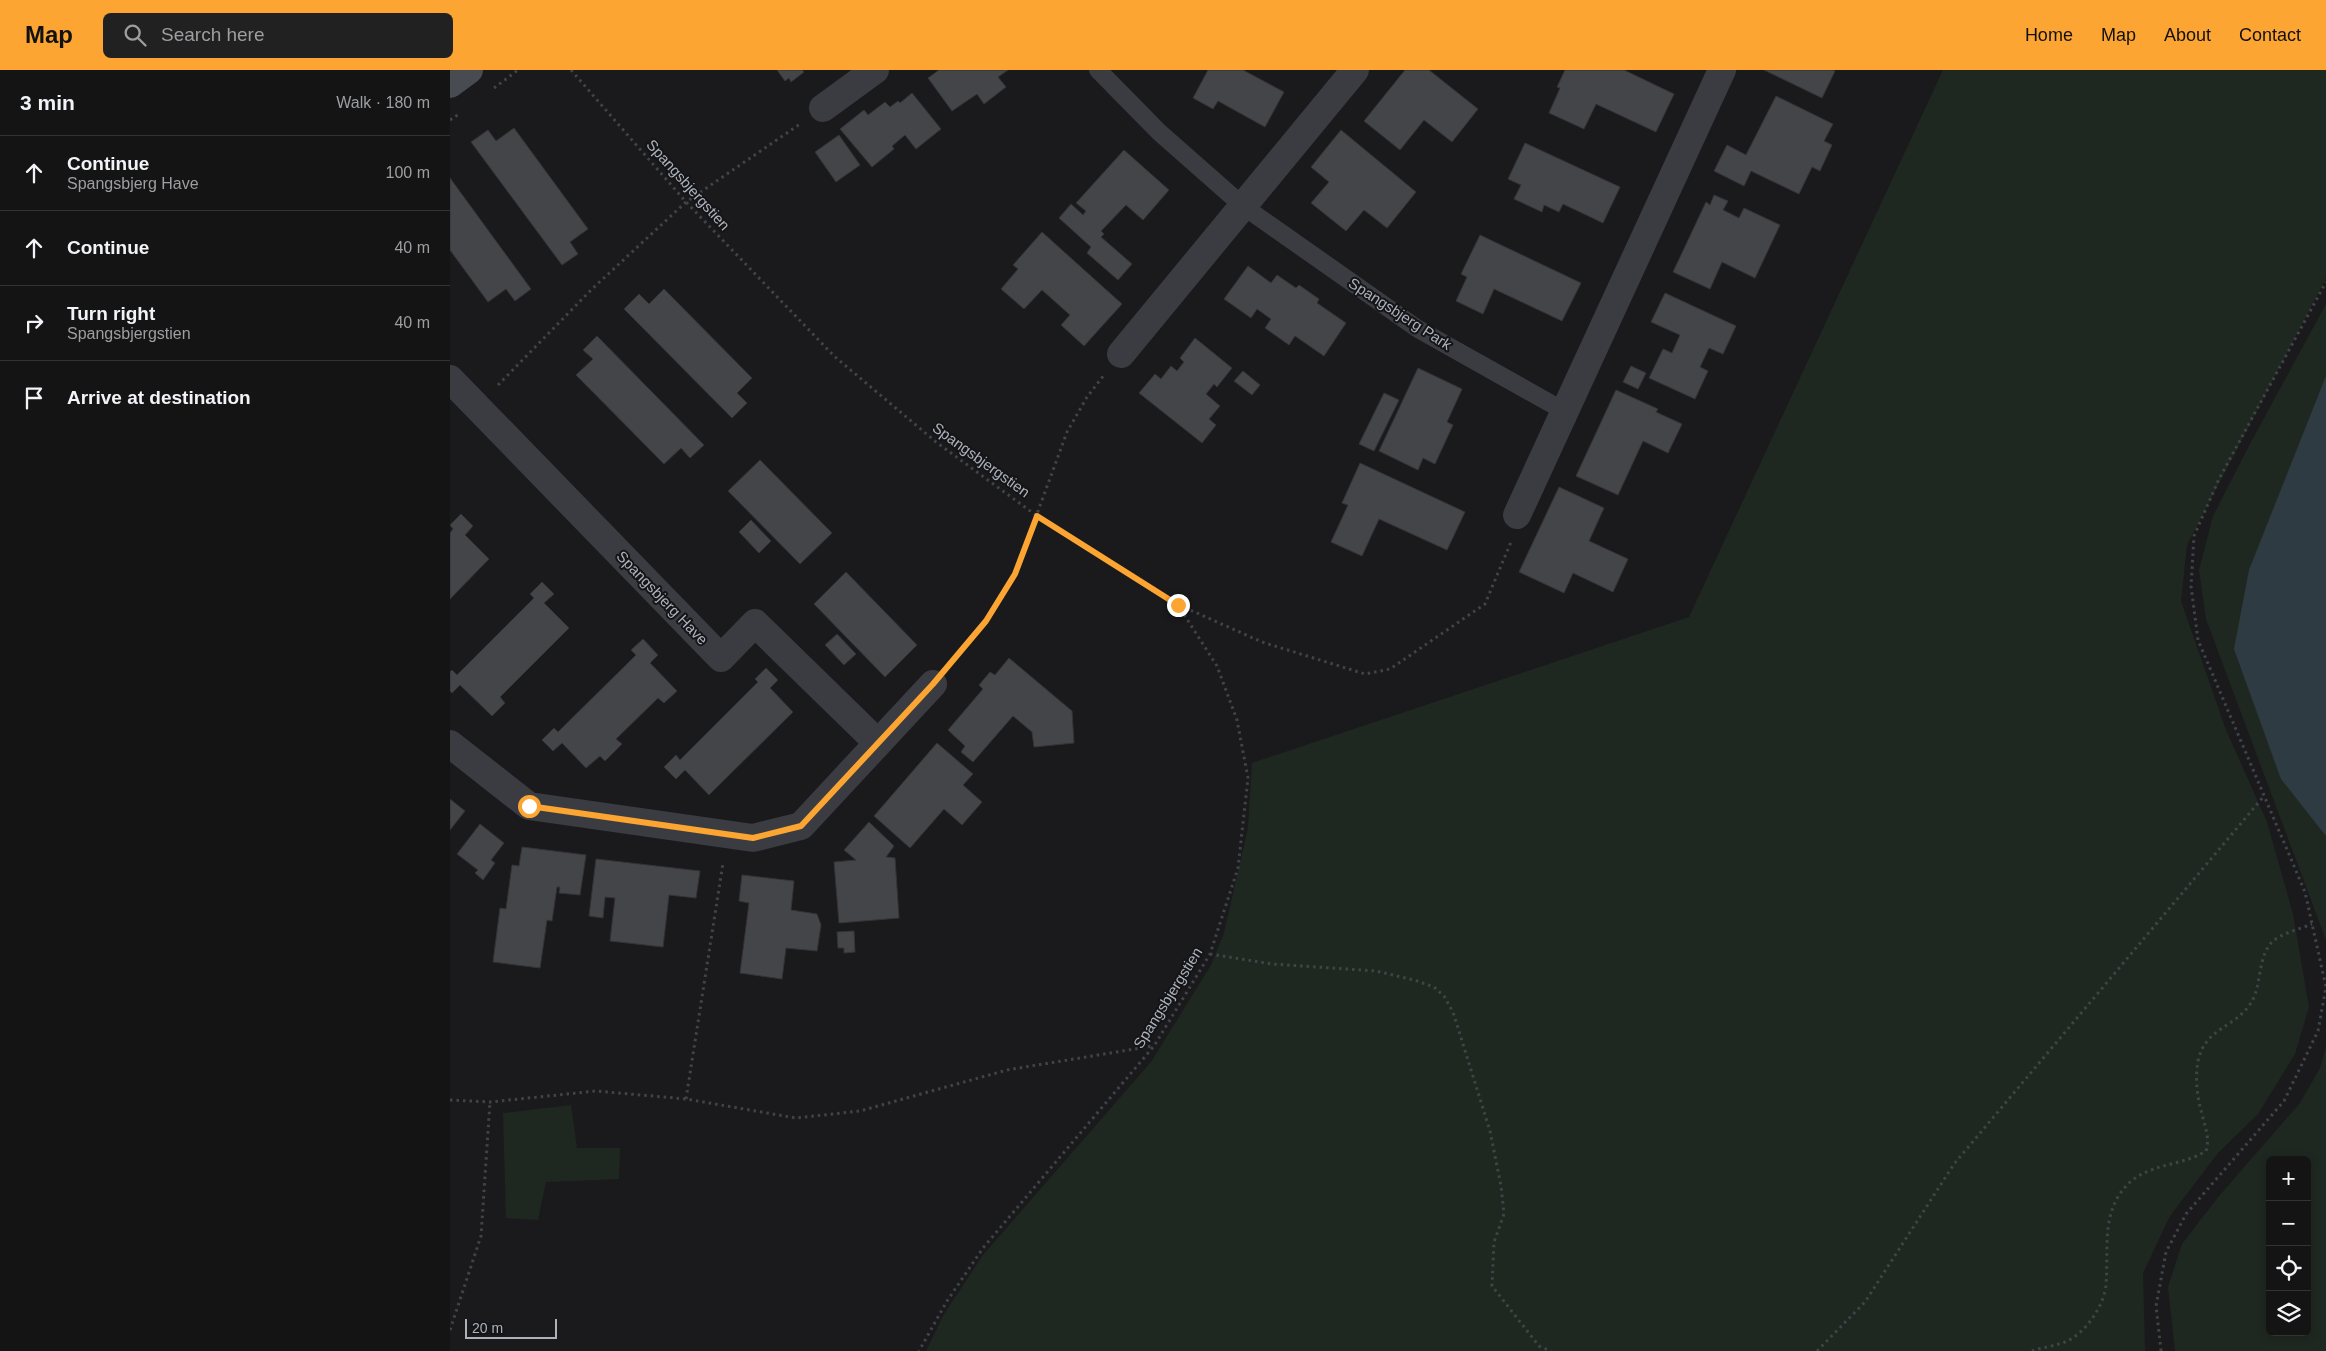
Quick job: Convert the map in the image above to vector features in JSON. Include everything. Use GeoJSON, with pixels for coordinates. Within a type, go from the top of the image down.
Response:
{"type":"FeatureCollection","features":[{"type":"Feature","properties":{"kind":"street"},"geometry":{"type":"LineString","coordinates":[[450,84],[469,70]]}},
{"type":"Feature","properties":{"kind":"street"},"geometry":{"type":"LineString","coordinates":[[823,108],[874,70]]}},
{"type":"Feature","properties":{"kind":"street"},"geometry":{"type":"LineString","coordinates":[[1121,354],[1355,70]]}},
{"type":"Feature","properties":{"kind":"street"},"geometry":{"type":"LineString","coordinates":[[1517,515],[1722,70]]}},
{"type":"Feature","properties":{"kind":"street","name":"Spangsbjerg Have"},"geometry":{"type":"LineString","coordinates":[[450,379],[722,658],[755,623],[878,743]]}},
{"type":"Feature","properties":{"kind":"street"},"geometry":{"type":"LineString","coordinates":[[450,744],[529,806],[753,838],[801,826],[933,684]]}},
{"type":"Feature","properties":{"kind":"lane","name":"Spangsbjerg Park"},"geometry":{"type":"LineString","coordinates":[[1098,70],[1159,132],[1243,206],[1418,329],[1564,410]]}},
{"type":"Feature","properties":{"kind":"path","name":"Spangsbjergstien"},"geometry":{"type":"LineString","coordinates":[[571,70],[686,202],[834,356],[936,442],[1037,516],[1178,605],[1217,666],[1237,720],[1248,778],[1238,868],[1210,954],[1154,1046],[983,1248],[947,1301],[919,1351]]}},
{"type":"Feature","properties":{"kind":"path"},"geometry":{"type":"LineString","coordinates":[[476,407],[592,289],[686,202],[823,108]]}},
{"type":"Feature","properties":{"kind":"path"},"geometry":{"type":"LineString","coordinates":[[2162,1351],[2156,1306],[2166,1252],[2186,1214],[2284,1101],[2318,1031],[2326,987],[2306,892],[2198,640],[2191,586],[2194,536],[2219,479],[2326,282]]}},
{"type":"Feature","properties":{"kind":"path"},"geometry":{"type":"LineString","coordinates":[[933,684],[986,621],[1015,574],[1067,432],[1087,397],[1121,354]]}},
{"type":"Feature","properties":{"kind":"path"},"geometry":{"type":"LineString","coordinates":[[1178,605],[1262,642],[1365,674],[1390,669],[1485,604],[1515,532],[1517,515]]}},
{"type":"Feature","properties":{"kind":"path"},"geometry":{"type":"LineString","coordinates":[[1817,1351],[1865,1302],[1954,1164],[2264,796]]}},
{"type":"Feature","properties":{"kind":"path"},"geometry":{"type":"LineString","coordinates":[[686,1100],[728,835]]}},
{"type":"Feature","properties":{"kind":"path"},"geometry":{"type":"LineString","coordinates":[[2032,1351],[2068,1341],[2092,1320],[2106,1286],[2106,1242],[2110,1212],[2128,1184],[2145,1172],[2206,1151],[2208,1143],[2196,1079],[2199,1059],[2214,1033],[2242,1014],[2250,1006],[2256,992],[2263,957],[2272,942],[2285,934],[2312,924]]}},
{"type":"Feature","properties":{"kind":"path"},"geometry":{"type":"LineString","coordinates":[[1210,954],[1272,964],[1376,971],[1434,987],[1444,996],[1453,1012],[1490,1132],[1501,1186],[1504,1214],[1494,1242],[1492,1286],[1539,1346],[1551,1351]]}},
{"type":"Feature","properties":{"kind":"path"},"geometry":{"type":"LineString","coordinates":[[450,1100],[490,1102],[596,1091],[686,1100],[796,1118],[860,1111],[1007,1070],[1154,1046]]}},
{"type":"Feature","properties":{"kind":"path"},"geometry":{"type":"LineString","coordinates":[[450,1330],[481,1236],[490,1102]]}},
{"type":"Feature","properties":{"kind":"shaded area"},"geometry":{"type":"Polygon","coordinates":[[[1943,70],[2326,70],[2326,278],[2187,545],[2181,601],[2226,730],[2267,822],[2293,914],[2309,1007],[2295,1054],[2258,1114],[2218,1153],[2170,1216],[2143,1273],[2145,1351],[926,1351],[944,1314],[983,1255],[1151,1062],[1211,965],[1224,933],[1248,828],[1252,763],[1689,617],[1943,70]]]}},
{"type":"Feature","properties":{"kind":"shaded area"},"geometry":{"type":"Polygon","coordinates":[[[2326,304],[2326,940],[2206,619],[2199,570],[2213,516],[2326,304]]]}},
{"type":"Feature","properties":{"kind":"shaded area"},"geometry":{"type":"Polygon","coordinates":[[[2326,376],[2326,836],[2281,779],[2234,649],[2249,570],[2326,376]]]}},
{"type":"Feature","properties":{"kind":"shaded area"},"geometry":{"type":"Polygon","coordinates":[[[2326,1047],[2326,1351],[2175,1351],[2168,1287],[2182,1244],[2219,1196],[2300,1103],[2320,1068],[2326,1047]]]}},
{"type":"Feature","properties":{"kind":"shaded area"},"geometry":{"type":"Polygon","coordinates":[[[571,1105],[577,1148],[620,1148],[619,1179],[546,1182],[538,1220],[506,1218],[503,1113],[571,1105]]]}},
{"type":"Feature","properties":{"kind":"building"},"geometry":{"type":"Polygon","coordinates":[[[777,70],[802,70],[804,72],[791,82],[789,78],[785,81],[777,70]]]}},
{"type":"Feature","properties":{"kind":"building"},"geometry":{"type":"Polygon","coordinates":[[[939,70],[1008,70],[998,77],[1006,87],[984,104],[977,94],[952,111],[928,78],[939,70]]]}},
{"type":"Feature","properties":{"kind":"building"},"geometry":{"type":"Polygon","coordinates":[[[1208,70],[1243,70],[1284,92],[1265,127],[1218,101],[1213,109],[1193,98],[1208,70]]]}},
{"type":"Feature","properties":{"kind":"building"},"geometry":{"type":"Polygon","coordinates":[[[1405,70],[1429,70],[1478,109],[1452,142],[1424,120],[1400,150],[1364,121],[1405,70]]]}},
{"type":"Feature","properties":{"kind":"building"},"geometry":{"type":"Polygon","coordinates":[[[1565,70],[1624,70],[1674,94],[1656,132],[1596,104],[1584,129],[1549,113],[1560,88],[1557,87],[1565,70]]]}},
{"type":"Feature","properties":{"kind":"building"},"geometry":{"type":"Polygon","coordinates":[[[1764,70],[1832,70],[1835,71],[1822,98],[1764,70]]]}},
{"type":"Feature","properties":{"kind":"building"},"geometry":{"type":"Polygon","coordinates":[[[912,93],[941,129],[916,149],[905,135],[892,146],[894,149],[872,167],[840,129],[864,110],[868,115],[885,102],[890,107],[898,101],[900,103],[912,93]]]}},
{"type":"Feature","properties":{"kind":"building"},"geometry":{"type":"Polygon","coordinates":[[[1776,96],[1833,124],[1824,141],[1832,145],[1820,171],[1812,167],[1799,194],[1751,171],[1744,186],[1714,171],[1727,145],[1746,155],[1776,96]]]}},
{"type":"Feature","properties":{"kind":"building"},"geometry":{"type":"Polygon","coordinates":[[[514,128],[588,229],[570,242],[578,254],[562,265],[471,142],[488,130],[496,141],[514,128]]]}},
{"type":"Feature","properties":{"kind":"building"},"geometry":{"type":"Polygon","coordinates":[[[1341,130],[1416,192],[1387,228],[1364,210],[1346,231],[1311,203],[1329,182],[1311,167],[1341,130]]]}},
{"type":"Feature","properties":{"kind":"building"},"geometry":{"type":"Polygon","coordinates":[[[839,135],[860,165],[836,182],[815,152],[839,135]]]}},
{"type":"Feature","properties":{"kind":"building"},"geometry":{"type":"Polygon","coordinates":[[[1525,143],[1620,187],[1603,223],[1563,204],[1559,212],[1544,205],[1542,212],[1514,199],[1521,185],[1508,179],[1525,143]]]}},
{"type":"Feature","properties":{"kind":"building"},"geometry":{"type":"Polygon","coordinates":[[[1124,150],[1169,190],[1143,220],[1126,205],[1101,231],[1104,234],[1101,237],[1132,264],[1118,280],[1087,253],[1091,247],[1059,218],[1071,204],[1083,215],[1086,211],[1076,203],[1124,150]]]}},
{"type":"Feature","properties":{"kind":"building"},"geometry":{"type":"Polygon","coordinates":[[[450,178],[531,289],[515,301],[506,289],[488,302],[450,250],[450,178]]]}},
{"type":"Feature","properties":{"kind":"building"},"geometry":{"type":"Polygon","coordinates":[[[1714,195],[1728,201],[1723,210],[1739,218],[1744,208],[1780,225],[1755,278],[1722,262],[1710,289],[1673,272],[1706,202],[1710,205],[1714,195]]]}},
{"type":"Feature","properties":{"kind":"building"},"geometry":{"type":"Polygon","coordinates":[[[1042,232],[1122,304],[1084,346],[1061,325],[1070,315],[1042,290],[1024,309],[1001,289],[1018,269],[1013,265],[1042,232]]]}},
{"type":"Feature","properties":{"kind":"building"},"geometry":{"type":"Polygon","coordinates":[[[1480,235],[1581,283],[1562,321],[1494,289],[1483,314],[1456,301],[1467,277],[1461,274],[1480,235]]]}},
{"type":"Feature","properties":{"kind":"building"},"geometry":{"type":"Polygon","coordinates":[[[1248,266],[1271,283],[1277,275],[1296,288],[1299,285],[1319,299],[1317,303],[1346,323],[1324,356],[1295,336],[1289,345],[1265,328],[1271,319],[1257,309],[1251,318],[1224,299],[1248,266]]]}},
{"type":"Feature","properties":{"kind":"building"},"geometry":{"type":"Polygon","coordinates":[[[664,289],[752,378],[737,393],[747,403],[732,418],[624,309],[639,294],[649,304],[664,289]]]}},
{"type":"Feature","properties":{"kind":"building"},"geometry":{"type":"Polygon","coordinates":[[[1665,293],[1736,326],[1723,354],[1709,348],[1700,367],[1708,371],[1695,399],[1649,378],[1663,349],[1672,353],[1680,335],[1651,322],[1665,293]]]}},
{"type":"Feature","properties":{"kind":"building"},"geometry":{"type":"Polygon","coordinates":[[[597,336],[704,445],[690,458],[681,448],[664,464],[576,375],[593,359],[583,350],[597,336]]]}},
{"type":"Feature","properties":{"kind":"building"},"geometry":{"type":"Polygon","coordinates":[[[1195,338],[1232,368],[1217,387],[1214,384],[1206,394],[1220,406],[1209,419],[1216,425],[1202,443],[1139,393],[1155,374],[1161,379],[1171,366],[1177,371],[1184,362],[1180,358],[1195,338]]]}},
{"type":"Feature","properties":{"kind":"building"},"geometry":{"type":"Polygon","coordinates":[[[1631,366],[1646,373],[1638,389],[1623,382],[1631,366]]]}},
{"type":"Feature","properties":{"kind":"building"},"geometry":{"type":"Polygon","coordinates":[[[1418,368],[1462,389],[1447,422],[1453,425],[1435,464],[1423,458],[1418,470],[1379,451],[1418,368]]]}},
{"type":"Feature","properties":{"kind":"building"},"geometry":{"type":"Polygon","coordinates":[[[1243,371],[1260,385],[1252,395],[1234,381],[1243,371]]]}},
{"type":"Feature","properties":{"kind":"building"},"geometry":{"type":"Polygon","coordinates":[[[1616,390],[1658,409],[1656,412],[1682,424],[1668,453],[1643,441],[1618,495],[1576,476],[1616,390]]]}},
{"type":"Feature","properties":{"kind":"building"},"geometry":{"type":"Polygon","coordinates":[[[1384,393],[1399,400],[1374,451],[1359,444],[1384,393]]]}},
{"type":"Feature","properties":{"kind":"building"},"geometry":{"type":"Polygon","coordinates":[[[760,460],[832,533],[800,564],[728,491],[760,460]]]}},
{"type":"Feature","properties":{"kind":"building"},"geometry":{"type":"Polygon","coordinates":[[[1360,463],[1465,512],[1447,550],[1379,519],[1362,556],[1331,542],[1348,505],[1342,503],[1360,463]]]}},
{"type":"Feature","properties":{"kind":"building"},"geometry":{"type":"Polygon","coordinates":[[[1559,487],[1604,508],[1589,541],[1628,559],[1613,592],[1573,573],[1564,593],[1519,572],[1559,487]]]}},
{"type":"Feature","properties":{"kind":"building"},"geometry":{"type":"Polygon","coordinates":[[[461,514],[473,526],[465,535],[489,559],[450,599],[450,533],[453,529],[450,525],[461,514]]]}},
{"type":"Feature","properties":{"kind":"building"},"geometry":{"type":"Polygon","coordinates":[[[751,520],[771,541],[759,553],[739,532],[751,520]]]}},
{"type":"Feature","properties":{"kind":"building"},"geometry":{"type":"Polygon","coordinates":[[[846,572],[917,645],[885,677],[814,604],[846,572]]]}},
{"type":"Feature","properties":{"kind":"building"},"geometry":{"type":"Polygon","coordinates":[[[542,582],[554,594],[544,603],[569,628],[500,697],[505,703],[492,716],[460,685],[452,693],[450,691],[450,672],[452,670],[457,675],[534,598],[530,594],[542,582]]]}},
{"type":"Feature","properties":{"kind":"building"},"geometry":{"type":"Polygon","coordinates":[[[837,634],[856,654],[844,665],[825,645],[837,634]]]}},
{"type":"Feature","properties":{"kind":"building"},"geometry":{"type":"Polygon","coordinates":[[[643,639],[658,655],[650,663],[677,691],[664,703],[658,698],[616,739],[622,744],[605,761],[600,756],[586,768],[562,743],[553,751],[542,740],[554,728],[558,732],[636,655],[631,650],[643,639]]]}},
{"type":"Feature","properties":{"kind":"building"},"geometry":{"type":"Polygon","coordinates":[[[1009,658],[1072,711],[1074,743],[1034,747],[1032,732],[1013,716],[973,762],[961,752],[965,746],[948,730],[983,689],[979,685],[990,672],[995,675],[1009,658]]]}},
{"type":"Feature","properties":{"kind":"building"},"geometry":{"type":"Polygon","coordinates":[[[766,668],[778,680],[770,688],[793,712],[709,795],[685,770],[676,779],[664,767],[676,755],[680,760],[758,682],[755,679],[766,668]]]}},
{"type":"Feature","properties":{"kind":"building"},"geometry":{"type":"Polygon","coordinates":[[[937,743],[973,774],[963,785],[982,802],[962,825],[944,809],[910,848],[874,816],[937,743]]]}},
{"type":"Feature","properties":{"kind":"building"},"geometry":{"type":"Polygon","coordinates":[[[450,799],[465,811],[450,830],[450,799]]]}},
{"type":"Feature","properties":{"kind":"building"},"geometry":{"type":"Polygon","coordinates":[[[869,822],[894,846],[886,857],[895,858],[899,918],[839,923],[834,862],[856,860],[844,850],[869,822]]]}},
{"type":"Feature","properties":{"kind":"building"},"geometry":{"type":"Polygon","coordinates":[[[480,824],[504,843],[491,860],[495,863],[483,880],[475,873],[478,870],[457,854],[480,824]]]}},
{"type":"Feature","properties":{"kind":"building"},"geometry":{"type":"Polygon","coordinates":[[[522,847],[586,855],[580,895],[559,893],[560,887],[557,887],[552,921],[547,920],[540,968],[493,962],[500,908],[506,909],[512,865],[519,866],[522,847]]]}},
{"type":"Feature","properties":{"kind":"building"},"geometry":{"type":"Polygon","coordinates":[[[596,859],[700,871],[696,898],[669,895],[663,947],[610,941],[615,898],[605,897],[603,918],[589,916],[596,859]]]}},
{"type":"Feature","properties":{"kind":"building"},"geometry":{"type":"Polygon","coordinates":[[[742,875],[794,881],[791,910],[817,914],[821,925],[817,951],[786,948],[782,979],[740,973],[749,903],[739,901],[742,875]]]}},
{"type":"Feature","properties":{"kind":"building"},"geometry":{"type":"Polygon","coordinates":[[[854,931],[855,952],[844,953],[844,948],[838,948],[837,932],[854,931]]]}},
{"type":"Feature","properties":{"kind":"route"},"geometry":{"type":"LineString","coordinates":[[529,806],[753,838],[801,826],[933,684],[986,621],[1015,574],[1037,516],[1178,605]]}}]}
